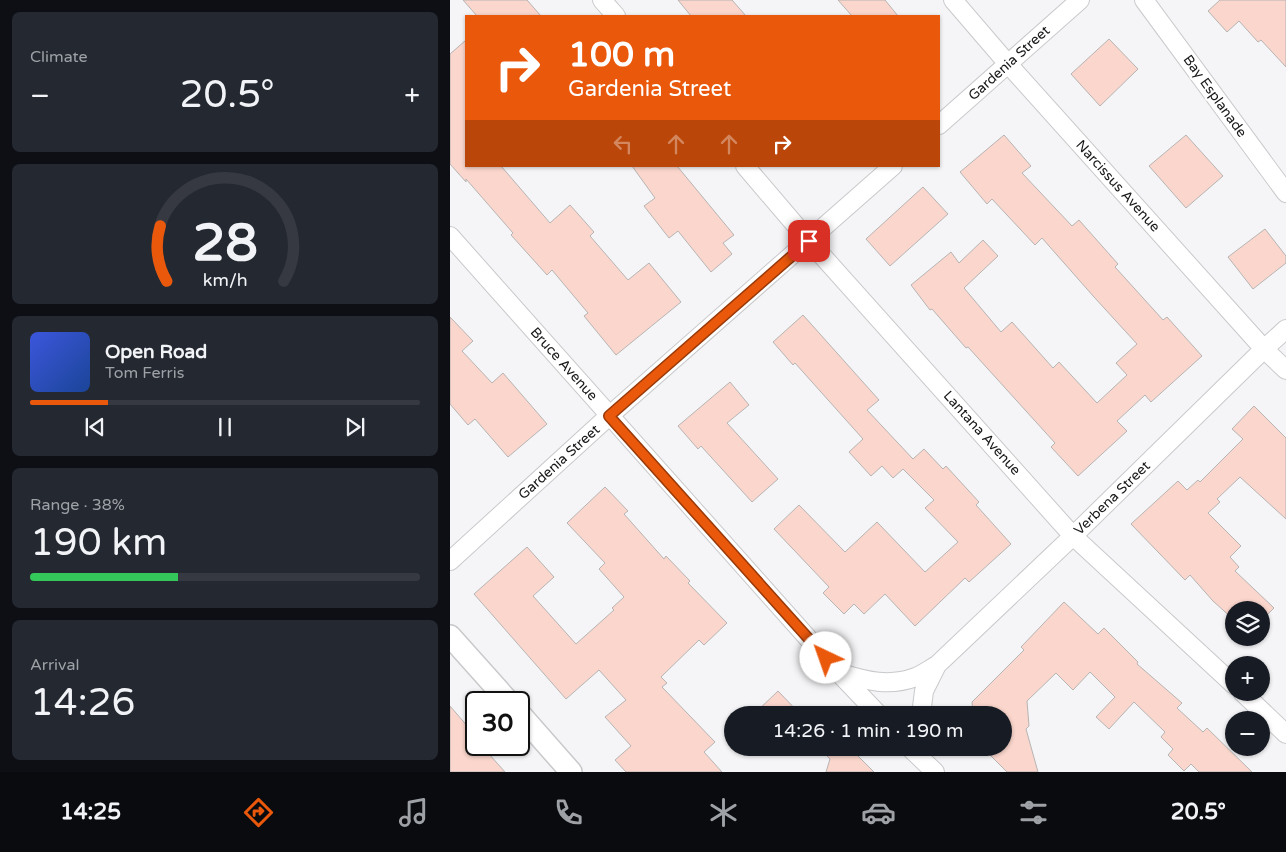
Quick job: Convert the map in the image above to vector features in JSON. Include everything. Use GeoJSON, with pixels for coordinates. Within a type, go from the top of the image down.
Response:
{"type":"FeatureCollection","features":[{"type":"Feature","properties":{"kind":"street"},"geometry":{"type":"LineString","coordinates":[[602,0],[615,15]]}},
{"type":"Feature","properties":{"kind":"street","name":"Narcissus Avenue"},"geometry":{"type":"LineString","coordinates":[[953,0],[1008,64],[1264,349],[1286,370]]}},
{"type":"Feature","properties":{"kind":"street","name":"Gardenia Street"},"geometry":{"type":"LineString","coordinates":[[940,125],[1080,0]]}},
{"type":"Feature","properties":{"kind":"street","name":"Bay Esplanade"},"geometry":{"type":"LineString","coordinates":[[1144,0],[1286,193]]}},
{"type":"Feature","properties":{"kind":"street","name":"Lantana Avenue"},"geometry":{"type":"LineString","coordinates":[[746,167],[809,241],[1073,536],[1225,677]]}},
{"type":"Feature","properties":{"kind":"street","name":"Gardenia Street"},"geometry":{"type":"LineString","coordinates":[[450,561],[609,416],[892,167]]}},
{"type":"Feature","properties":{"kind":"street","name":"Bruce Avenue"},"geometry":{"type":"LineString","coordinates":[[450,236],[870,706]]}},
{"type":"Feature","properties":{"kind":"street","name":"Verbena Street"},"geometry":{"type":"LineString","coordinates":[[838,672],[866,681],[892,683],[916,677],[937,665],[1286,329]]}},
{"type":"Feature","properties":{"kind":"street"},"geometry":{"type":"LineString","coordinates":[[450,636],[499,691]]}},
{"type":"Feature","properties":{"kind":"street","name":"Verbena Street"},"geometry":{"type":"LineString","coordinates":[[922,706],[924,691],[937,665]]}},
{"type":"Feature","properties":{"kind":"street"},"geometry":{"type":"LineString","coordinates":[[1251,701],[1286,734]]}},
{"type":"Feature","properties":{"kind":"street"},"geometry":{"type":"LineString","coordinates":[[530,725],[571,772]]}},
{"type":"Feature","properties":{"kind":"street"},"geometry":{"type":"LineString","coordinates":[[918,756],[931,769]]}},
{"type":"Feature","properties":{"kind":"street"},"geometry":{"type":"LineString","coordinates":[[926,756],[931,769]]}},
{"type":"Feature","properties":{"kind":"building"},"geometry":{"type":"Polygon","coordinates":[[[463,0],[527,0],[540,15],[476,15],[463,0]]]}},
{"type":"Feature","properties":{"kind":"building"},"geometry":{"type":"Polygon","coordinates":[[[678,0],[732,0],[745,15],[690,15],[678,0]]]}},
{"type":"Feature","properties":{"kind":"building"},"geometry":{"type":"Polygon","coordinates":[[[838,0],[885,0],[897,15],[851,15],[838,0]]]}},
{"type":"Feature","properties":{"kind":"building"},"geometry":{"type":"Polygon","coordinates":[[[1220,0],[1286,0],[1286,67],[1261,40],[1258,42],[1239,21],[1227,32],[1208,11],[1220,0]]]}},
{"type":"Feature","properties":{"kind":"building"},"geometry":{"type":"Polygon","coordinates":[[[1109,39],[1138,69],[1100,106],[1071,74],[1109,39]]]}},
{"type":"Feature","properties":{"kind":"building"},"geometry":{"type":"Polygon","coordinates":[[[465,41],[465,167],[502,167],[550,223],[570,205],[594,232],[590,236],[628,280],[649,263],[681,302],[616,355],[584,316],[588,313],[552,270],[547,275],[511,235],[513,233],[466,179],[466,182],[450,164],[450,54],[465,41]]]}},
{"type":"Feature","properties":{"kind":"building"},"geometry":{"type":"Polygon","coordinates":[[[1004,135],[1031,166],[1022,173],[1072,226],[1079,220],[1118,264],[1115,267],[1163,320],[1167,317],[1202,356],[1151,402],[1145,395],[1117,421],[1127,431],[1078,476],[1051,447],[1055,443],[968,347],[966,348],[932,309],[930,310],[911,285],[951,252],[959,263],[983,240],[998,256],[964,288],[1001,332],[1012,322],[1053,368],[1059,362],[1097,403],[1127,375],[1116,363],[1137,344],[1042,238],[1035,245],[992,199],[987,204],[960,172],[1004,135]]]}},
{"type":"Feature","properties":{"kind":"building"},"geometry":{"type":"Polygon","coordinates":[[[1186,135],[1223,176],[1186,208],[1149,166],[1186,135]]]}},
{"type":"Feature","properties":{"kind":"building"},"geometry":{"type":"Polygon","coordinates":[[[633,167],[678,167],[734,235],[723,243],[732,254],[711,272],[678,231],[669,238],[644,206],[655,198],[633,167]]]}},
{"type":"Feature","properties":{"kind":"building"},"geometry":{"type":"Polygon","coordinates":[[[923,187],[948,214],[890,266],[866,239],[923,187]]]}},
{"type":"Feature","properties":{"kind":"building"},"geometry":{"type":"Polygon","coordinates":[[[1265,229],[1286,256],[1286,263],[1253,289],[1228,257],[1265,229]]]}},
{"type":"Feature","properties":{"kind":"building"},"geometry":{"type":"Polygon","coordinates":[[[803,315],[879,400],[867,410],[913,459],[924,449],[943,469],[946,466],[979,502],[976,505],[1011,544],[969,582],[965,578],[915,626],[885,594],[864,614],[854,604],[844,614],[823,593],[829,587],[774,529],[799,505],[845,552],[877,522],[925,572],[958,542],[925,508],[934,500],[903,469],[893,478],[882,466],[871,476],[849,452],[863,439],[795,363],[793,365],[773,342],[803,315]]]}},
{"type":"Feature","properties":{"kind":"building"},"geometry":{"type":"Polygon","coordinates":[[[450,317],[473,341],[462,351],[492,383],[503,373],[547,424],[508,457],[475,419],[468,425],[450,404],[450,317]]]}},
{"type":"Feature","properties":{"kind":"building"},"geometry":{"type":"Polygon","coordinates":[[[730,382],[749,405],[727,423],[778,479],[752,502],[701,446],[698,449],[678,426],[730,382]]]}},
{"type":"Feature","properties":{"kind":"building"},"geometry":{"type":"Polygon","coordinates":[[[1254,406],[1286,438],[1286,519],[1240,477],[1217,499],[1220,502],[1208,513],[1241,546],[1230,557],[1239,567],[1235,571],[1267,601],[1225,601],[1225,612],[1190,575],[1185,580],[1131,524],[1178,481],[1187,490],[1198,480],[1200,482],[1243,439],[1232,429],[1254,406]]]}},
{"type":"Feature","properties":{"kind":"building"},"geometry":{"type":"Polygon","coordinates":[[[605,487],[628,511],[624,514],[664,559],[666,556],[690,581],[688,583],[727,623],[704,645],[699,640],[661,677],[667,683],[662,687],[715,742],[704,752],[722,772],[626,772],[615,760],[631,746],[605,717],[626,700],[599,670],[566,699],[474,594],[527,547],[554,577],[533,596],[576,644],[614,610],[612,608],[624,597],[599,569],[605,563],[567,523],[605,487]]]}},
{"type":"Feature","properties":{"kind":"building"},"geometry":{"type":"Polygon","coordinates":[[[1064,602],[1098,634],[1104,628],[1138,662],[1137,664],[1182,703],[1177,708],[1203,732],[1207,728],[1225,746],[1225,756],[1236,756],[1252,772],[1199,772],[1191,764],[1184,771],[1168,755],[1173,749],[1161,737],[1165,732],[1134,702],[1109,729],[1096,717],[1115,697],[1090,672],[1073,690],[1056,673],[1027,701],[1029,726],[1026,729],[1038,772],[1007,772],[991,756],[1012,756],[1012,706],[972,706],[972,702],[1024,650],[1021,647],[1064,602]]]}},
{"type":"Feature","properties":{"kind":"building"},"geometry":{"type":"Polygon","coordinates":[[[778,691],[792,706],[762,706],[778,691]]]}},
{"type":"Feature","properties":{"kind":"building"},"geometry":{"type":"Polygon","coordinates":[[[450,706],[465,723],[465,756],[491,756],[505,772],[450,772],[450,706]]]}},
{"type":"Feature","properties":{"kind":"building"},"geometry":{"type":"Polygon","coordinates":[[[827,756],[858,756],[874,772],[826,772],[830,759],[827,756]]]}},
{"type":"Feature","properties":{"kind":"route"},"geometry":{"type":"LineString","coordinates":[[809,241],[609,416],[826,658]]}}]}
